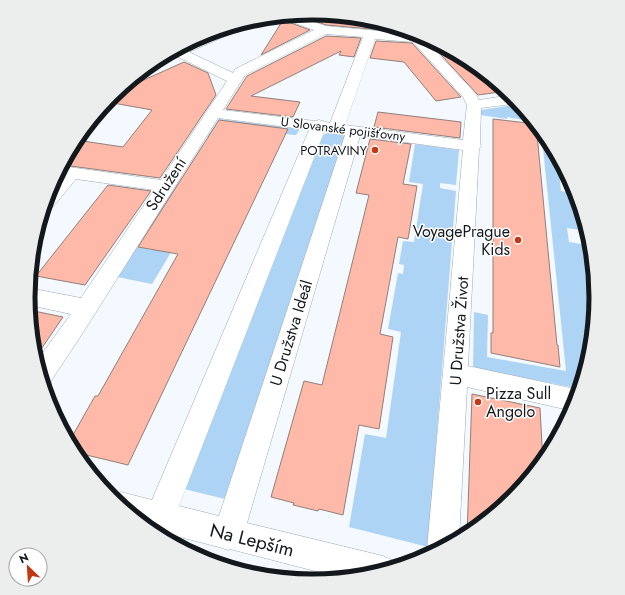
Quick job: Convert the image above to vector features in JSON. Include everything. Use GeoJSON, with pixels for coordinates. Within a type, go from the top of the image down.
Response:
{"type":"FeatureCollection","features":[{"type":"Feature","properties":{"kind":"street"},"geometry":{"type":"LineString","coordinates":[[298,21],[324,30],[411,38]]}},
{"type":"Feature","properties":{"kind":"street","name":"Sdružení"},"geometry":{"type":"LineString","coordinates":[[44,370],[240,72],[324,30]]}},
{"type":"Feature","properties":{"kind":"street","name":"U Družstva Ideál"},"geometry":{"type":"LineString","coordinates":[[228,534],[337,128],[370,35]]}},
{"type":"Feature","properties":{"kind":"street"},"geometry":{"type":"LineString","coordinates":[[429,46],[470,96],[474,105],[508,100]]}},
{"type":"Feature","properties":{"kind":"street"},"geometry":{"type":"LineString","coordinates":[[181,53],[235,79]]}},
{"type":"Feature","properties":{"kind":"street","name":"U Družstva Život"},"geometry":{"type":"LineString","coordinates":[[444,542],[473,146],[474,105]]}},
{"type":"Feature","properties":{"kind":"street","name":"U Slovanské pojišťovny"},"geometry":{"type":"LineString","coordinates":[[213,113],[473,146]]}},
{"type":"Feature","properties":{"kind":"street","name":"U Družstva Ideál"},"geometry":{"type":"LineString","coordinates":[[160,517],[337,128]]}},
{"type":"Feature","properties":{"kind":"street"},"geometry":{"type":"LineString","coordinates":[[66,172],[164,186]]}},
{"type":"Feature","properties":{"kind":"street"},"geometry":{"type":"LineString","coordinates":[[35,297],[86,308]]}},
{"type":"Feature","properties":{"kind":"street"},"geometry":{"type":"LineString","coordinates":[[456,374],[571,399]]}},
{"type":"Feature","properties":{"kind":"street","name":"Na Lepším"},"geometry":{"type":"LineString","coordinates":[[136,511],[371,569]]}},
{"type":"Feature","properties":{"kind":"shaded area"},"geometry":{"type":"Polygon","coordinates":[[[513,105],[526,120],[480,115],[481,110],[513,105]]]}},
{"type":"Feature","properties":{"kind":"shaded area"},"geometry":{"type":"Polygon","coordinates":[[[219,119],[300,129],[296,135],[294,135],[245,129],[152,284],[117,277],[137,247],[154,250],[167,230],[149,227],[182,177],[196,179],[203,169],[189,166],[200,149],[213,151],[220,139],[207,137],[219,119]]]}},
{"type":"Feature","properties":{"kind":"shaded area"},"geometry":{"type":"Polygon","coordinates":[[[330,132],[341,134],[345,137],[225,499],[184,489],[323,135],[330,132]]]}},
{"type":"Feature","properties":{"kind":"shaded area"},"geometry":{"type":"Polygon","coordinates":[[[542,142],[564,181],[560,180],[561,191],[570,193],[581,226],[582,230],[567,228],[569,242],[585,245],[588,261],[590,298],[588,334],[581,369],[575,388],[473,368],[474,312],[488,315],[487,357],[566,371],[542,142]]]}},
{"type":"Feature","properties":{"kind":"shaded area"},"geometry":{"type":"Polygon","coordinates":[[[415,144],[459,150],[456,185],[440,183],[440,188],[456,191],[428,547],[349,527],[365,434],[386,438],[401,332],[388,329],[398,273],[403,274],[404,265],[399,264],[403,241],[414,242],[423,184],[409,182],[415,144]]]}},
{"type":"Feature","properties":{"kind":"building"},"geometry":{"type":"Polygon","coordinates":[[[312,20],[349,22],[389,31],[326,25],[312,20]]]}},
{"type":"Feature","properties":{"kind":"building"},"geometry":{"type":"Polygon","coordinates":[[[287,21],[310,30],[261,55],[282,22],[287,21]]]}},
{"type":"Feature","properties":{"kind":"building"},"geometry":{"type":"Polygon","coordinates":[[[326,36],[361,38],[354,57],[339,55],[341,51],[251,96],[300,102],[293,117],[226,109],[247,76],[326,36]]]}},
{"type":"Feature","properties":{"kind":"building"},"geometry":{"type":"Polygon","coordinates":[[[376,41],[412,43],[461,97],[436,101],[404,62],[370,58],[376,41]]]}},
{"type":"Feature","properties":{"kind":"building"},"geometry":{"type":"Polygon","coordinates":[[[436,50],[467,67],[499,92],[478,95],[436,50]]]}},
{"type":"Feature","properties":{"kind":"building"},"geometry":{"type":"Polygon","coordinates":[[[184,62],[208,73],[216,95],[160,178],[69,166],[83,141],[123,147],[152,110],[114,103],[137,83],[184,62]]]}},
{"type":"Feature","properties":{"kind":"building"},"geometry":{"type":"Polygon","coordinates":[[[378,112],[461,122],[460,138],[374,127],[378,112]]]}},
{"type":"Feature","properties":{"kind":"building"},"geometry":{"type":"Polygon","coordinates":[[[493,119],[528,123],[537,135],[560,367],[491,353],[491,333],[493,333],[493,119]]]}},
{"type":"Feature","properties":{"kind":"building"},"geometry":{"type":"Polygon","coordinates":[[[219,120],[288,129],[128,465],[84,454],[72,436],[95,396],[98,396],[178,254],[138,247],[219,120]]]}},
{"type":"Feature","properties":{"kind":"building"},"geometry":{"type":"Polygon","coordinates":[[[370,139],[411,144],[403,184],[417,186],[408,239],[398,237],[380,334],[393,337],[379,429],[359,425],[343,515],[293,505],[294,503],[271,497],[304,381],[322,385],[369,195],[356,193],[370,139]]]}},
{"type":"Feature","properties":{"kind":"building"},"geometry":{"type":"Polygon","coordinates":[[[108,185],[151,191],[85,285],[36,276],[108,185]]]}},
{"type":"Feature","properties":{"kind":"building"},"geometry":{"type":"Polygon","coordinates":[[[36,311],[63,317],[40,351],[36,311]]]}},
{"type":"Feature","properties":{"kind":"building"},"geometry":{"type":"Polygon","coordinates":[[[472,394],[540,408],[542,453],[509,494],[467,528],[472,394]]]}},
{"type":"Feature","properties":{"kind":"place","name":"POTRAVINY"},"geometry":{"type":"Point","coordinates":[375,150]}},
{"type":"Feature","properties":{"kind":"place","name":"VoyagePrague Kids"},"geometry":{"type":"Point","coordinates":[518,240]}},
{"type":"Feature","properties":{"kind":"place","name":"Pizza Sull Angolo"},"geometry":{"type":"Point","coordinates":[478,402]}}]}
